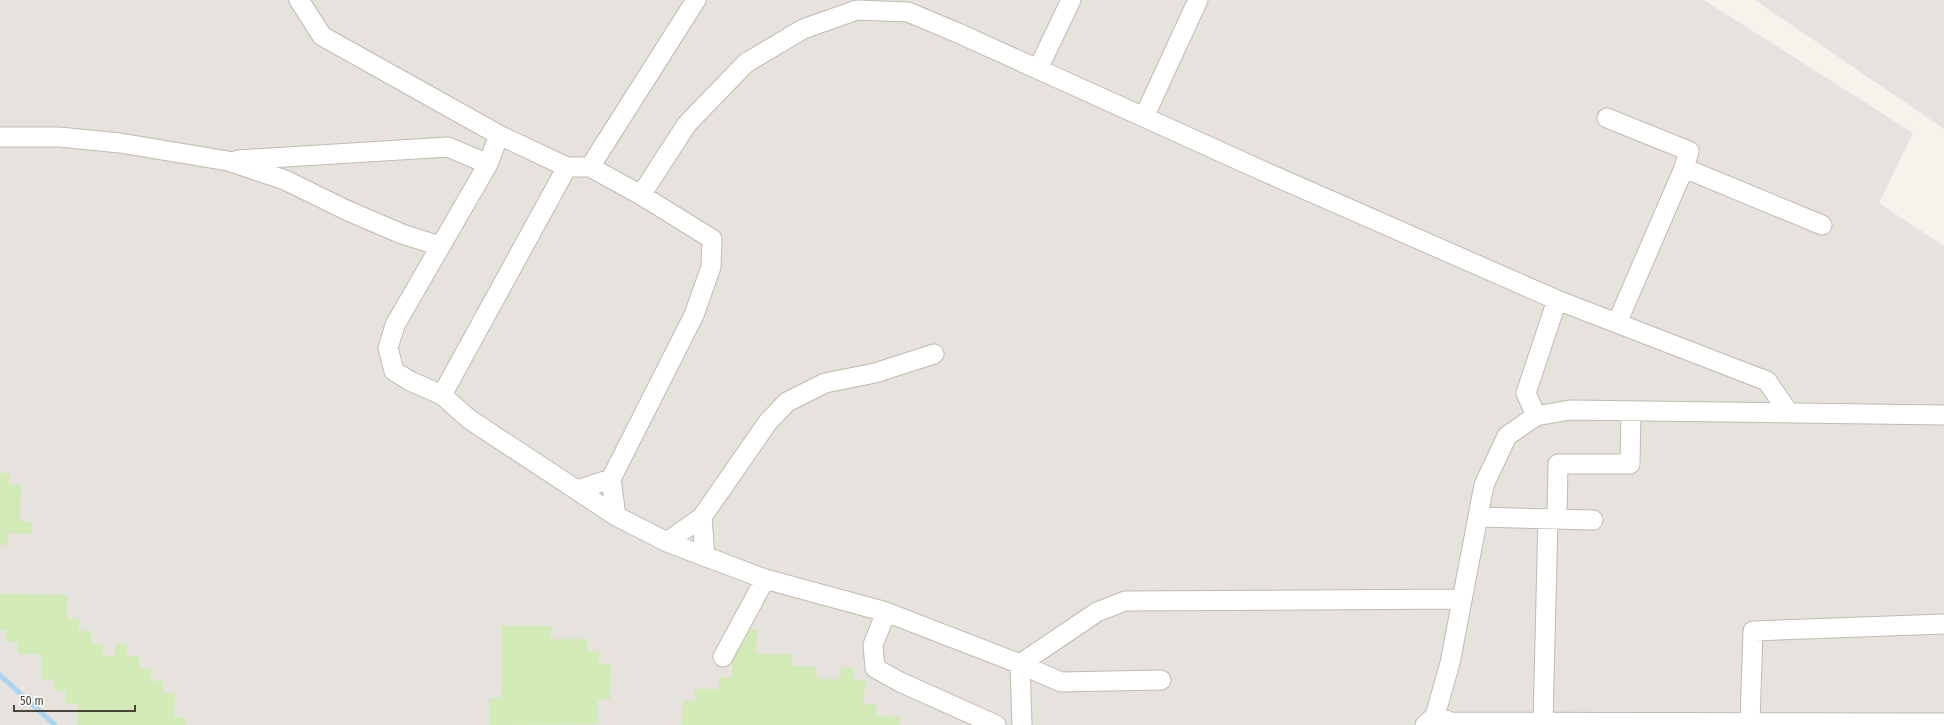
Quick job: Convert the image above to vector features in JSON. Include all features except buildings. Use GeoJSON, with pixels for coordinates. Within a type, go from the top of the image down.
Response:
{"type":"FeatureCollection","features":[{"type":"Feature","properties":{"kind":"lane"},"geometry":{"type":"LineString","coordinates":[[299,0],[322,36],[499,135],[567,167],[590,167],[641,195],[712,239],[711,267],[694,315],[611,478],[616,516]]}},
{"type":"Feature","properties":{"kind":"lane"},"geometry":{"type":"LineString","coordinates":[[590,167],[696,0]]}},
{"type":"Feature","properties":{"kind":"lane"},"geometry":{"type":"LineString","coordinates":[[1038,69],[1071,0]]}},
{"type":"Feature","properties":{"kind":"lane"},"geometry":{"type":"LineString","coordinates":[[1144,117],[1198,0]]}},
{"type":"Feature","properties":{"kind":"lane"},"geometry":{"type":"LineString","coordinates":[[641,195],[687,124],[746,63],[804,29],[856,10],[908,12],[1558,300],[1766,382],[1789,413]]}},
{"type":"Feature","properties":{"kind":"lane"},"geometry":{"type":"LineString","coordinates":[[1607,118],[1689,151],[1684,168],[1617,323]]}},
{"type":"Feature","properties":{"kind":"lane"},"geometry":{"type":"LineString","coordinates":[[499,135],[488,164],[395,325],[388,348],[394,371],[410,381],[442,395],[469,419],[616,516],[667,542],[765,578],[886,612],[1020,664],[1061,682],[1160,680]]}},
{"type":"Feature","properties":{"kind":"lane"},"geometry":{"type":"LineString","coordinates":[[0,137],[59,137],[120,143],[228,161],[285,180],[346,210],[402,234],[440,246]]}},
{"type":"Feature","properties":{"kind":"lane"},"geometry":{"type":"LineString","coordinates":[[228,161],[448,147],[488,164]]}},
{"type":"Feature","properties":{"kind":"lane"},"geometry":{"type":"LineString","coordinates":[[442,395],[567,167]]}},
{"type":"Feature","properties":{"kind":"lane"},"geometry":{"type":"LineString","coordinates":[[1684,168],[1822,225]]}},
{"type":"Feature","properties":{"kind":"lane"},"geometry":{"type":"LineString","coordinates":[[1536,416],[1526,393],[1558,300]]}},
{"type":"Feature","properties":{"kind":"lane"},"geometry":{"type":"LineString","coordinates":[[667,542],[702,517],[768,422],[787,402],[825,383],[875,373],[934,354]]}},
{"type":"Feature","properties":{"kind":"lane"},"geometry":{"type":"LineString","coordinates":[[1944,415],[1570,410],[1536,416],[1507,436],[1484,485],[1450,663],[1430,720],[1451,722],[1944,723]]}},
{"type":"Feature","properties":{"kind":"lane"},"geometry":{"type":"LineString","coordinates":[[1543,722],[1553,518],[1558,464],[1630,464],[1631,411]]}},
{"type":"Feature","properties":{"kind":"lane"},"geometry":{"type":"LineString","coordinates":[[577,490],[611,478]]}},
{"type":"Feature","properties":{"kind":"lane"},"geometry":{"type":"LineString","coordinates":[[702,517],[705,556]]}},
{"type":"Feature","properties":{"kind":"lane"},"geometry":{"type":"LineString","coordinates":[[1478,517],[1593,520]]}},
{"type":"Feature","properties":{"kind":"lane"},"geometry":{"type":"LineString","coordinates":[[723,656],[765,578]]}},
{"type":"Feature","properties":{"kind":"lane"},"geometry":{"type":"LineString","coordinates":[[1020,664],[1097,612],[1125,601],[1462,599]]}},
{"type":"Feature","properties":{"kind":"lane"},"geometry":{"type":"LineString","coordinates":[[886,612],[873,645],[875,668],[900,682],[996,725]]}},
{"type":"Feature","properties":{"kind":"lane"},"geometry":{"type":"LineString","coordinates":[[1750,722],[1753,631],[1944,624]]}},
{"type":"Feature","properties":{"kind":"lane"},"geometry":{"type":"LineString","coordinates":[[1020,664],[1022,725]]}},
{"type":"Feature","properties":{"kind":"shaded area"},"geometry":{"type":"Polygon","coordinates":[[[0,0],[1704,0],[1913,133],[1879,203],[1944,246],[1944,725],[0,725],[0,0]]]}},
{"type":"Feature","properties":{"kind":"shaded area"},"geometry":{"type":"Polygon","coordinates":[[[1755,0],[1944,0],[1944,129],[1755,0]]]}},
{"type":"Feature","properties":{"kind":"green space"},"geometry":{"type":"Polygon","coordinates":[[[0,473],[9,473],[9,485],[21,485],[20,521],[32,522],[32,534],[8,533],[8,545],[0,545],[0,473]]]}},
{"type":"Feature","properties":{"kind":"green space"},"geometry":{"type":"Polygon","coordinates":[[[0,594],[67,595],[67,619],[79,619],[79,631],[91,631],[91,643],[103,644],[103,656],[115,656],[115,644],[127,644],[127,656],[139,656],[139,668],[151,669],[151,681],[163,681],[163,693],[175,693],[174,717],[186,718],[186,725],[77,725],[78,704],[66,704],[66,691],[54,691],[54,679],[42,679],[42,655],[18,654],[18,642],[6,642],[6,630],[0,630],[0,594]]]}},
{"type":"Feature","properties":{"kind":"green space"},"geometry":{"type":"Polygon","coordinates":[[[502,626],[551,626],[551,639],[587,639],[587,651],[599,651],[599,663],[611,664],[610,700],[598,700],[598,724],[489,725],[489,698],[501,698],[502,626]]]}},
{"type":"Feature","properties":{"kind":"green space"},"geometry":{"type":"Polygon","coordinates":[[[744,629],[757,630],[756,654],[793,654],[792,666],[816,667],[817,679],[840,679],[841,667],[853,668],[853,679],[865,680],[864,704],[876,704],[877,716],[900,717],[900,725],[682,725],[683,701],[695,701],[695,689],[719,689],[719,677],[732,678],[732,641],[744,641],[744,629]]]}},
{"type":"Feature","properties":{"kind":"waterway"},"geometry":{"type":"LineString","coordinates":[[0,675],[55,725]]}}]}
